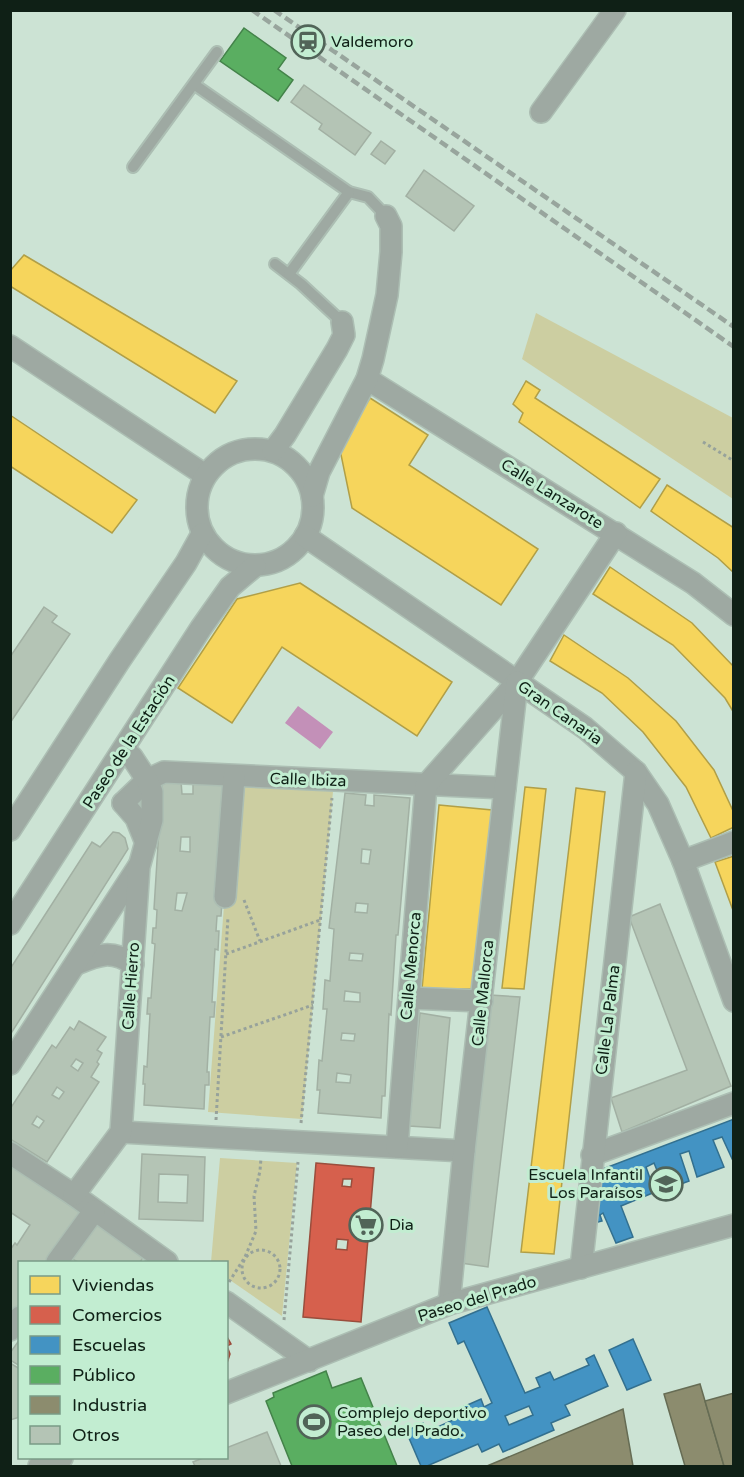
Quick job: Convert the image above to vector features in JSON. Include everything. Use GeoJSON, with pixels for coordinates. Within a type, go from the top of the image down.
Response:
{"type":"FeatureCollection","features":[{"type":"Feature","properties":{"kind":"street"},"geometry":{"type":"LineString","coordinates":[[541,111],[615,10]]}},
{"type":"Feature","properties":{"kind":"street"},"geometry":{"type":"LineString","coordinates":[[312,496],[307,481],[287,458],[273,451],[254,448],[235,452],[218,461],[205,475],[198,489],[197,520],[202,534],[212,547],[224,558],[239,564],[255,566],[275,562],[292,552],[305,537],[312,517],[312,496],[319,472],[367,379],[373,359],[387,295],[392,234],[386,216]]}},
{"type":"Feature","properties":{"kind":"street"},"geometry":{"type":"LineString","coordinates":[[273,451],[337,349],[344,335],[342,322]]}},
{"type":"Feature","properties":{"kind":"street"},"geometry":{"type":"LineString","coordinates":[[10,346],[205,475]]}},
{"type":"Feature","properties":{"kind":"street","name":"Calle Lanzarote"},"geometry":{"type":"LineString","coordinates":[[367,379],[616,533],[693,583],[734,615]]}},
{"type":"Feature","properties":{"kind":"street"},"geometry":{"type":"LineString","coordinates":[[426,784],[517,682],[616,533]]}},
{"type":"Feature","properties":{"kind":"street"},"geometry":{"type":"LineString","coordinates":[[10,830],[120,660],[186,564],[202,534]]}},
{"type":"Feature","properties":{"kind":"street","name":"Gran Canaria"},"geometry":{"type":"LineString","coordinates":[[305,537],[585,728],[636,772],[658,804],[683,861],[734,1001]]}},
{"type":"Feature","properties":{"kind":"street","name":"Paseo de la Estación"},"geometry":{"type":"LineString","coordinates":[[10,924],[230,587],[255,566]]}},
{"type":"Feature","properties":{"kind":"street","name":"Calle Mallorca"},"geometry":{"type":"LineString","coordinates":[[449,1304],[517,682]]}},
{"type":"Feature","properties":{"kind":"street"},"geometry":{"type":"LineString","coordinates":[[124,750],[132,757],[147,780]]}},
{"type":"Feature","properties":{"kind":"street","name":"Calle Ibiza"},"geometry":{"type":"LineString","coordinates":[[123,803],[147,780],[164,772],[505,789]]}},
{"type":"Feature","properties":{"kind":"street","name":"Calle La Palma"},"geometry":{"type":"LineString","coordinates":[[581,1268],[636,772]]}},
{"type":"Feature","properties":{"kind":"street"},"geometry":{"type":"LineString","coordinates":[[227,905],[234,777]]}},
{"type":"Feature","properties":{"kind":"street","name":"Calle Hierro"},"geometry":{"type":"LineString","coordinates":[[121,1132],[139,867],[152,819],[152,792],[147,780]]}},
{"type":"Feature","properties":{"kind":"street","name":"Calle Menorca"},"geometry":{"type":"LineString","coordinates":[[397,1147],[426,784]]}},
{"type":"Feature","properties":{"kind":"street"},"geometry":{"type":"LineString","coordinates":[[88,805],[123,803],[136,818],[146,843]]}},
{"type":"Feature","properties":{"kind":"street"},"geometry":{"type":"LineString","coordinates":[[683,861],[734,842]]}},
{"type":"Feature","properties":{"kind":"street"},"geometry":{"type":"LineString","coordinates":[[10,1064],[139,867]]}},
{"type":"Feature","properties":{"kind":"street"},"geometry":{"type":"LineString","coordinates":[[75,964],[109,954],[133,964]]}},
{"type":"Feature","properties":{"kind":"street"},"geometry":{"type":"LineString","coordinates":[[408,998],[482,1001]]}},
{"type":"Feature","properties":{"kind":"street"},"geometry":{"type":"LineString","coordinates":[[592,1155],[734,1103]]}},
{"type":"Feature","properties":{"kind":"street"},"geometry":{"type":"LineString","coordinates":[[74,1195],[121,1132],[464,1151]]}},
{"type":"Feature","properties":{"kind":"street"},"geometry":{"type":"LineString","coordinates":[[10,1153],[74,1195],[156,1259]]}},
{"type":"Feature","properties":{"kind":"street"},"geometry":{"type":"LineString","coordinates":[[58,1261],[94,1210]]}},
{"type":"Feature","properties":{"kind":"street","name":"Paseo del Prado"},"geometry":{"type":"LineString","coordinates":[[228,1392],[449,1304],[734,1225]]}},
{"type":"Feature","properties":{"kind":"street"},"geometry":{"type":"LineString","coordinates":[[228,1303],[309,1361]]}},
{"type":"Feature","properties":{"kind":"street"},"geometry":{"type":"LineString","coordinates":[[39,1467],[59,1459]]}},
{"type":"Feature","properties":{"kind":"lane"},"geometry":{"type":"LineString","coordinates":[[133,167],[217,52]]}},
{"type":"Feature","properties":{"kind":"lane"},"geometry":{"type":"LineString","coordinates":[[195,85],[349,192],[368,197],[386,216]]}},
{"type":"Feature","properties":{"kind":"lane"},"geometry":{"type":"LineString","coordinates":[[289,274],[349,192]]}},
{"type":"Feature","properties":{"kind":"lane"},"geometry":{"type":"LineString","coordinates":[[275,264],[342,322]]}},
{"type":"Feature","properties":{"kind":"path"},"geometry":{"type":"LineString","coordinates":[[703,442],[734,461]]}},
{"type":"Feature","properties":{"kind":"path"},"geometry":{"type":"LineString","coordinates":[[282,1340],[334,781]]}},
{"type":"Feature","properties":{"kind":"path"},"geometry":{"type":"LineString","coordinates":[[215,1137],[227,905],[243,899],[260,941]]}},
{"type":"Feature","properties":{"kind":"path"},"geometry":{"type":"LineString","coordinates":[[226,954],[321,920]]}},
{"type":"Feature","properties":{"kind":"path"},"geometry":{"type":"LineString","coordinates":[[221,1036],[313,1005]]}},
{"type":"Feature","properties":{"kind":"path"},"geometry":{"type":"LineString","coordinates":[[228,1283],[245,1257],[255,1250],[268,1251],[278,1259],[280,1272],[274,1283],[262,1288],[256,1288],[246,1281],[243,1275],[242,1263],[245,1257],[256,1231],[254,1196],[260,1171],[261,1139]]}},
{"type":"Feature","properties":{"kind":"path"},"geometry":{"type":"LineString","coordinates":[[280,1272],[287,1273]]}},
{"type":"Feature","properties":{"kind":"green space"},"geometry":{"type":"Polygon","coordinates":[[[536,313],[733,418],[733,499],[522,359],[536,313]]]}},
{"type":"Feature","properties":{"kind":"green space"},"geometry":{"type":"Polygon","coordinates":[[[234,777],[334,781],[302,1119],[208,1112],[234,777]]]}},
{"type":"Feature","properties":{"kind":"green space"},"geometry":{"type":"Polygon","coordinates":[[[220,1158],[297,1163],[282,1316],[228,1279],[228,1261],[211,1261],[220,1158]]]}},
{"type":"Feature","properties":{"kind":"shaded area"},"geometry":{"type":"Polygon","coordinates":[[[298,706],[333,732],[320,749],[285,723],[298,706]]]}},
{"type":"Feature","properties":{"kind":"building: Viviendas"},"geometry":{"type":"Polygon","coordinates":[[[24,255],[237,381],[215,413],[10,286],[10,271],[24,255]]]}},
{"type":"Feature","properties":{"kind":"building: Viviendas"},"geometry":{"type":"Polygon","coordinates":[[[526,381],[540,390],[535,398],[660,479],[640,508],[519,422],[523,413],[513,404],[526,381]]]}},
{"type":"Feature","properties":{"kind":"building: Viviendas"},"geometry":{"type":"Polygon","coordinates":[[[370,398],[428,435],[409,465],[538,549],[501,605],[352,508],[339,445],[370,398]]]}},
{"type":"Feature","properties":{"kind":"building: Viviendas"},"geometry":{"type":"Polygon","coordinates":[[[10,415],[137,500],[112,533],[10,466],[10,415]]]}},
{"type":"Feature","properties":{"kind":"building: Viviendas"},"geometry":{"type":"Polygon","coordinates":[[[667,485],[734,528],[734,573],[718,558],[651,511],[667,485]]]}},
{"type":"Feature","properties":{"kind":"building: Viviendas"},"geometry":{"type":"Polygon","coordinates":[[[610,567],[692,623],[734,667],[734,713],[725,698],[673,645],[593,594],[610,567]]]}},
{"type":"Feature","properties":{"kind":"building: Viviendas"},"geometry":{"type":"Polygon","coordinates":[[[300,583],[452,682],[417,736],[282,647],[232,723],[178,688],[237,599],[300,583]]]}},
{"type":"Feature","properties":{"kind":"building: Viviendas"},"geometry":{"type":"Polygon","coordinates":[[[564,635],[628,678],[676,721],[714,770],[734,813],[734,827],[711,838],[686,787],[643,732],[602,693],[550,661],[564,635]]]}},
{"type":"Feature","properties":{"kind":"building: Viviendas"},"geometry":{"type":"Polygon","coordinates":[[[525,787],[546,789],[524,989],[502,988],[525,787]]]}},
{"type":"Feature","properties":{"kind":"building: Viviendas"},"geometry":{"type":"Polygon","coordinates":[[[576,788],[605,792],[554,1254],[521,1252],[576,788]]]}},
{"type":"Feature","properties":{"kind":"building: Viviendas"},"geometry":{"type":"Polygon","coordinates":[[[439,805],[492,810],[474,989],[422,989],[439,805]]]}},
{"type":"Feature","properties":{"kind":"building: Viviendas"},"geometry":{"type":"Polygon","coordinates":[[[734,856],[734,913],[715,862],[734,856]]]}},
{"type":"Feature","properties":{"kind":"building: Comercios"},"geometry":{"type":"Polygon","coordinates":[[[316,1163],[374,1168],[361,1322],[303,1317],[316,1163]],[[343,1179],[342,1186],[351,1187],[352,1179],[343,1179]],[[337,1239],[336,1249],[347,1250],[348,1240],[337,1239]]]}},
{"type":"Feature","properties":{"kind":"building: Escuelas"},"geometry":{"type":"Polygon","coordinates":[[[734,1119],[734,1163],[722,1137],[713,1140],[724,1167],[697,1177],[689,1151],[680,1154],[689,1181],[665,1190],[654,1163],[646,1167],[655,1192],[621,1206],[633,1237],[616,1243],[603,1213],[600,1215],[602,1221],[594,1223],[600,1170],[734,1119]]]}},
{"type":"Feature","properties":{"kind":"building: Escuelas"},"geometry":{"type":"Polygon","coordinates":[[[487,1307],[525,1393],[540,1387],[536,1378],[550,1372],[554,1380],[589,1365],[586,1359],[594,1355],[608,1386],[565,1405],[570,1415],[551,1423],[554,1430],[503,1452],[499,1444],[482,1452],[478,1444],[427,1466],[421,1466],[406,1431],[423,1423],[427,1432],[466,1414],[463,1407],[481,1399],[484,1407],[492,1403],[464,1341],[458,1344],[449,1323],[487,1307]],[[529,1406],[505,1416],[509,1425],[533,1415],[529,1406]]]}},
{"type":"Feature","properties":{"kind":"building: Escuelas"},"geometry":{"type":"Polygon","coordinates":[[[633,1339],[651,1380],[627,1390],[609,1350],[633,1339]]]}},
{"type":"Feature","properties":{"kind":"building: Público"},"geometry":{"type":"Polygon","coordinates":[[[244,28],[286,58],[278,69],[293,80],[278,101],[220,61],[244,28]]]}},
{"type":"Feature","properties":{"kind":"building: Público","name":"Complejo deportivo Paseo del Prado."},"geometry":{"type":"Polygon","coordinates":[[[326,1371],[332,1388],[361,1378],[397,1466],[292,1466],[266,1401],[274,1397],[273,1393],[326,1371]]]}},
{"type":"Feature","properties":{"kind":"building: Industria"},"geometry":{"type":"Polygon","coordinates":[[[700,1384],[724,1466],[685,1466],[664,1394],[700,1384]]]}},
{"type":"Feature","properties":{"kind":"building: Industria"},"geometry":{"type":"Polygon","coordinates":[[[734,1393],[734,1466],[724,1466],[705,1401],[734,1393]]]}},
{"type":"Feature","properties":{"kind":"building: Industria"},"geometry":{"type":"Polygon","coordinates":[[[623,1409],[633,1466],[487,1466],[623,1409]]]}},
{"type":"Feature","properties":{"kind":"building: Otros"},"geometry":{"type":"Polygon","coordinates":[[[304,85],[371,133],[355,155],[319,129],[322,124],[291,102],[304,85]]]}},
{"type":"Feature","properties":{"kind":"building: Otros"},"geometry":{"type":"Polygon","coordinates":[[[381,141],[395,151],[385,164],[371,154],[381,141]]]}},
{"type":"Feature","properties":{"kind":"building: Otros"},"geometry":{"type":"Polygon","coordinates":[[[424,170],[474,206],[454,231],[406,196],[424,170]]]}},
{"type":"Feature","properties":{"kind":"building: Otros"},"geometry":{"type":"Polygon","coordinates":[[[44,607],[57,616],[52,622],[70,634],[10,723],[10,657],[44,607]]]}},
{"type":"Feature","properties":{"kind":"building: Otros"},"geometry":{"type":"Polygon","coordinates":[[[162,780],[181,781],[182,794],[193,794],[193,782],[230,784],[221,916],[217,916],[216,931],[219,931],[218,950],[215,949],[212,1002],[215,1002],[214,1017],[210,1017],[207,1072],[209,1072],[209,1085],[205,1085],[204,1109],[144,1105],[144,1066],[147,1067],[150,1014],[147,1014],[148,998],[151,998],[155,944],[152,943],[153,928],[156,928],[157,910],[154,909],[162,780]],[[181,837],[180,851],[190,852],[190,837],[181,837]],[[177,893],[175,910],[182,911],[187,893],[177,893]]]}},
{"type":"Feature","properties":{"kind":"building: Otros"},"geometry":{"type":"Polygon","coordinates":[[[345,793],[366,795],[365,805],[374,806],[374,795],[410,798],[398,935],[396,935],[391,1015],[389,1014],[385,1096],[382,1096],[381,1118],[318,1113],[319,1060],[322,1061],[327,1009],[323,1009],[325,980],[330,981],[334,929],[329,928],[345,793]],[[362,849],[361,863],[369,864],[371,850],[362,849]],[[356,903],[355,912],[367,913],[368,904],[356,903]],[[350,953],[349,960],[362,961],[363,954],[350,953]],[[345,991],[344,1001],[360,1002],[360,993],[345,991]],[[342,1033],[341,1040],[354,1041],[355,1034],[342,1033]],[[337,1073],[336,1082],[350,1083],[351,1075],[337,1073]]]}},
{"type":"Feature","properties":{"kind":"building: Otros"},"geometry":{"type":"Polygon","coordinates":[[[113,832],[125,838],[128,849],[10,1035],[10,969],[92,842],[100,847],[113,832]]]}},
{"type":"Feature","properties":{"kind":"building: Otros"},"geometry":{"type":"Polygon","coordinates":[[[660,904],[731,1086],[622,1132],[611,1098],[687,1070],[629,917],[660,904]]]}},
{"type":"Feature","properties":{"kind":"building: Otros"},"geometry":{"type":"Polygon","coordinates":[[[490,995],[520,997],[488,1267],[461,1263],[490,995]]]}},
{"type":"Feature","properties":{"kind":"building: Otros"},"geometry":{"type":"Polygon","coordinates":[[[420,1013],[450,1018],[440,1128],[409,1126],[420,1013]]]}},
{"type":"Feature","properties":{"kind":"building: Otros"},"geometry":{"type":"Polygon","coordinates":[[[79,1021],[106,1037],[97,1050],[102,1053],[97,1062],[99,1064],[91,1077],[99,1082],[47,1162],[10,1139],[10,1109],[52,1045],[56,1048],[70,1027],[74,1030],[79,1021]],[[76,1059],[71,1066],[78,1071],[83,1063],[76,1059]],[[57,1087],[52,1095],[59,1099],[64,1092],[57,1087]],[[37,1116],[32,1124],[39,1128],[44,1121],[37,1116]]]}},
{"type":"Feature","properties":{"kind":"building: Otros"},"geometry":{"type":"Polygon","coordinates":[[[142,1154],[205,1157],[203,1221],[139,1219],[142,1154]],[[159,1174],[158,1202],[187,1203],[188,1175],[159,1174]]]}},
{"type":"Feature","properties":{"kind":"building: Otros"},"geometry":{"type":"Polygon","coordinates":[[[11,1166],[81,1213],[49,1261],[18,1261],[18,1309],[10,1319],[10,1250],[15,1243],[17,1245],[30,1225],[10,1212],[11,1166]]]}},
{"type":"Feature","properties":{"kind":"building: Otros"},"geometry":{"type":"Polygon","coordinates":[[[97,1222],[145,1255],[141,1261],[76,1261],[72,1259],[97,1222]]]}},
{"type":"Feature","properties":{"kind":"building: Otros"},"geometry":{"type":"Polygon","coordinates":[[[18,1342],[18,1365],[10,1360],[10,1353],[18,1342]]]}},
{"type":"Feature","properties":{"kind":"building: Otros"},"geometry":{"type":"Polygon","coordinates":[[[10,1363],[18,1368],[18,1418],[10,1420],[10,1363]]]}},
{"type":"Feature","properties":{"kind":"building: Otros"},"geometry":{"type":"Polygon","coordinates":[[[267,1432],[281,1466],[195,1466],[193,1462],[200,1459],[228,1459],[228,1447],[267,1432]]]}},
{"type":"Feature","properties":{"kind":"railway"},"geometry":{"type":"LineString","coordinates":[[252,10],[734,347]]}},
{"type":"Feature","properties":{"kind":"railway"},"geometry":{"type":"LineString","coordinates":[[274,10],[734,327]]}},
{"type":"Feature","properties":{"kind":"place","name":"Valdemoro"},"geometry":{"type":"Point","coordinates":[308,42]}},
{"type":"Feature","properties":{"kind":"place","name":"Escuela Infantil Los Paraísos"},"geometry":{"type":"Point","coordinates":[666,1184]}},
{"type":"Feature","properties":{"kind":"place","name":"Dia"},"geometry":{"type":"Point","coordinates":[366,1225]}},
{"type":"Feature","properties":{"kind":"place","name":"Complejo deportivo Paseo del Prado."},"geometry":{"type":"Point","coordinates":[314,1422]}}]}
